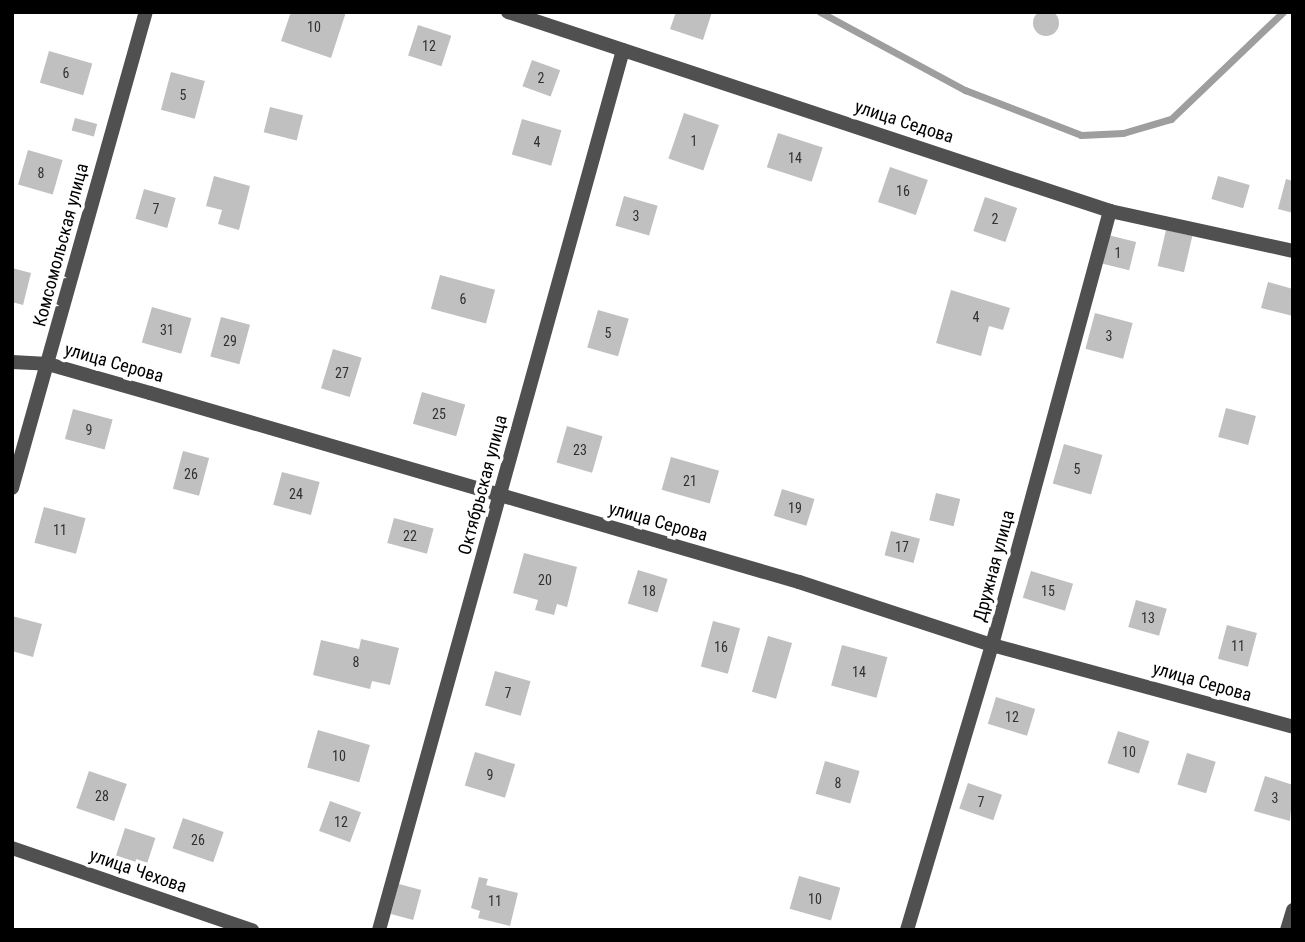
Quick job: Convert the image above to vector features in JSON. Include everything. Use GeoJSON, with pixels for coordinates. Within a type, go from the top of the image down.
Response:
{"type":"FeatureCollection","features":[{"type":"Feature","properties":{"kind":"street","name":"Комсомольская улица"},"geometry":{"type":"LineString","coordinates":[[12,488],[146,12]]}},
{"type":"Feature","properties":{"kind":"street","name":"улица Седова"},"geometry":{"type":"LineString","coordinates":[[508,12],[1110,211],[1293,251]]}},
{"type":"Feature","properties":{"kind":"street","name":"Октябрьская улица"},"geometry":{"type":"LineString","coordinates":[[379,930],[623,50]]}},
{"type":"Feature","properties":{"kind":"street","name":"Дружная улица"},"geometry":{"type":"LineString","coordinates":[[907,930],[992,645],[1110,211]]}},
{"type":"Feature","properties":{"kind":"street","name":"улица Серова"},"geometry":{"type":"LineString","coordinates":[[12,362],[48,365],[499,498],[799,582],[992,645],[1293,727]]}},
{"type":"Feature","properties":{"kind":"street","name":"улица Чехова"},"geometry":{"type":"LineString","coordinates":[[12,848],[252,930]]}},
{"type":"Feature","properties":{"kind":"street"},"geometry":{"type":"LineString","coordinates":[[1287,930],[1293,910]]}},
{"type":"Feature","properties":{"kind":"building"},"geometry":{"type":"Polygon","coordinates":[[[1046,10],[1056,13],[1059,23],[1056,33],[1046,36],[1036,33],[1033,23],[1036,13],[1046,10]]]}},
{"type":"Feature","properties":{"kind":"building"},"geometry":{"type":"Polygon","coordinates":[[[291,12],[346,12],[331,58],[281,41],[291,12]]]}},
{"type":"Feature","properties":{"kind":"building"},"geometry":{"type":"Polygon","coordinates":[[[676,12],[712,12],[703,40],[670,29],[676,12]]]}},
{"type":"Feature","properties":{"kind":"building"},"geometry":{"type":"Polygon","coordinates":[[[418,25],[451,36],[441,66],[408,55],[418,25]]]}},
{"type":"Feature","properties":{"kind":"building"},"geometry":{"type":"Polygon","coordinates":[[[49,51],[92,63],[83,95],[40,83],[49,51]]]}},
{"type":"Feature","properties":{"kind":"building"},"geometry":{"type":"Polygon","coordinates":[[[532,60],[560,70],[551,97],[522,86],[532,60]]]}},
{"type":"Feature","properties":{"kind":"building"},"geometry":{"type":"Polygon","coordinates":[[[171,72],[205,81],[195,119],[161,110],[171,72]]]}},
{"type":"Feature","properties":{"kind":"building"},"geometry":{"type":"Polygon","coordinates":[[[270,107],[303,115],[297,140],[264,132],[270,107]]]}},
{"type":"Feature","properties":{"kind":"building"},"geometry":{"type":"Polygon","coordinates":[[[684,113],[719,125],[703,170],[668,158],[684,113]]]}},
{"type":"Feature","properties":{"kind":"building"},"geometry":{"type":"Polygon","coordinates":[[[75,118],[97,124],[94,137],[72,131],[75,118]]]}},
{"type":"Feature","properties":{"kind":"building"},"geometry":{"type":"Polygon","coordinates":[[[522,119],[561,130],[551,166],[512,155],[522,119]]]}},
{"type":"Feature","properties":{"kind":"building"},"geometry":{"type":"Polygon","coordinates":[[[778,133],[823,148],[812,182],[767,167],[778,133]]]}},
{"type":"Feature","properties":{"kind":"building"},"geometry":{"type":"Polygon","coordinates":[[[28,150],[63,160],[53,195],[18,185],[28,150]]]}},
{"type":"Feature","properties":{"kind":"building"},"geometry":{"type":"Polygon","coordinates":[[[890,167],[928,180],[916,215],[878,202],[890,167]]]}},
{"type":"Feature","properties":{"kind":"building"},"geometry":{"type":"Polygon","coordinates":[[[214,176],[250,186],[239,230],[218,224],[222,210],[206,206],[214,176]]]}},
{"type":"Feature","properties":{"kind":"building"},"geometry":{"type":"Polygon","coordinates":[[[1218,176],[1250,185],[1243,208],[1211,199],[1218,176]]]}},
{"type":"Feature","properties":{"kind":"building"},"geometry":{"type":"Polygon","coordinates":[[[1286,179],[1293,181],[1293,213],[1278,209],[1286,179]]]}},
{"type":"Feature","properties":{"kind":"building"},"geometry":{"type":"Polygon","coordinates":[[[144,189],[176,198],[167,228],[135,219],[144,189]]]}},
{"type":"Feature","properties":{"kind":"building"},"geometry":{"type":"Polygon","coordinates":[[[624,196],[658,206],[649,235],[615,226],[624,196]]]}},
{"type":"Feature","properties":{"kind":"building"},"geometry":{"type":"Polygon","coordinates":[[[985,197],[1017,208],[1005,242],[973,231],[985,197]]]}},
{"type":"Feature","properties":{"kind":"building"},"geometry":{"type":"Polygon","coordinates":[[[1166,230],[1192,236],[1184,272],[1158,266],[1166,230]]]}},
{"type":"Feature","properties":{"kind":"building"},"geometry":{"type":"Polygon","coordinates":[[[1108,235],[1136,242],[1129,270],[1101,263],[1108,235]]]}},
{"type":"Feature","properties":{"kind":"building"},"geometry":{"type":"Polygon","coordinates":[[[12,268],[31,273],[23,305],[12,302],[12,268]]]}},
{"type":"Feature","properties":{"kind":"building"},"geometry":{"type":"Polygon","coordinates":[[[440,275],[495,290],[486,324],[431,309],[440,275]]]}},
{"type":"Feature","properties":{"kind":"building"},"geometry":{"type":"Polygon","coordinates":[[[1268,282],[1293,289],[1293,316],[1261,308],[1268,282]]]}},
{"type":"Feature","properties":{"kind":"building"},"geometry":{"type":"Polygon","coordinates":[[[951,290],[1010,308],[1003,330],[989,326],[981,356],[936,343],[951,290]]]}},
{"type":"Feature","properties":{"kind":"building"},"geometry":{"type":"Polygon","coordinates":[[[152,307],[191,318],[181,354],[142,343],[152,307]]]}},
{"type":"Feature","properties":{"kind":"building"},"geometry":{"type":"Polygon","coordinates":[[[598,310],[629,319],[618,356],[587,347],[598,310]]]}},
{"type":"Feature","properties":{"kind":"building"},"geometry":{"type":"Polygon","coordinates":[[[1095,313],[1133,323],[1123,359],[1085,349],[1095,313]]]}},
{"type":"Feature","properties":{"kind":"building"},"geometry":{"type":"Polygon","coordinates":[[[221,317],[250,325],[239,364],[210,357],[221,317]]]}},
{"type":"Feature","properties":{"kind":"building"},"geometry":{"type":"Polygon","coordinates":[[[333,349],[362,358],[350,397],[321,388],[333,349]]]}},
{"type":"Feature","properties":{"kind":"building"},"geometry":{"type":"Polygon","coordinates":[[[422,392],[465,404],[456,436],[413,424],[422,392]]]}},
{"type":"Feature","properties":{"kind":"building"},"geometry":{"type":"Polygon","coordinates":[[[1226,408],[1256,416],[1248,445],[1218,437],[1226,408]]]}},
{"type":"Feature","properties":{"kind":"building"},"geometry":{"type":"Polygon","coordinates":[[[73,409],[113,420],[105,450],[65,439],[73,409]]]}},
{"type":"Feature","properties":{"kind":"building"},"geometry":{"type":"Polygon","coordinates":[[[567,426],[603,436],[592,473],[557,463],[567,426]]]}},
{"type":"Feature","properties":{"kind":"building"},"geometry":{"type":"Polygon","coordinates":[[[1064,444],[1102,455],[1091,494],[1053,483],[1064,444]]]}},
{"type":"Feature","properties":{"kind":"building"},"geometry":{"type":"Polygon","coordinates":[[[183,451],[209,458],[199,496],[173,489],[183,451]]]}},
{"type":"Feature","properties":{"kind":"building"},"geometry":{"type":"Polygon","coordinates":[[[671,457],[719,471],[710,503],[662,490],[671,457]]]}},
{"type":"Feature","properties":{"kind":"building"},"geometry":{"type":"Polygon","coordinates":[[[282,472],[320,482],[311,515],[273,505],[282,472]]]}},
{"type":"Feature","properties":{"kind":"building"},"geometry":{"type":"Polygon","coordinates":[[[782,489],[815,499],[806,526],[774,516],[782,489]]]}},
{"type":"Feature","properties":{"kind":"building"},"geometry":{"type":"Polygon","coordinates":[[[936,493],[960,499],[953,526],[929,520],[936,493]]]}},
{"type":"Feature","properties":{"kind":"building"},"geometry":{"type":"Polygon","coordinates":[[[44,507],[86,518],[76,554],[34,543],[44,507]]]}},
{"type":"Feature","properties":{"kind":"building"},"geometry":{"type":"Polygon","coordinates":[[[394,518],[434,529],[427,554],[387,543],[394,518]]]}},
{"type":"Feature","properties":{"kind":"building"},"geometry":{"type":"Polygon","coordinates":[[[891,531],[920,539],[914,563],[885,555],[891,531]]]}},
{"type":"Feature","properties":{"kind":"building"},"geometry":{"type":"Polygon","coordinates":[[[524,553],[577,567],[567,607],[557,604],[554,615],[535,610],[538,600],[513,593],[524,553]]]}},
{"type":"Feature","properties":{"kind":"building"},"geometry":{"type":"Polygon","coordinates":[[[638,570],[668,579],[657,613],[628,603],[638,570]]]}},
{"type":"Feature","properties":{"kind":"building"},"geometry":{"type":"Polygon","coordinates":[[[1031,571],[1073,584],[1065,611],[1023,598],[1031,571]]]}},
{"type":"Feature","properties":{"kind":"building"},"geometry":{"type":"Polygon","coordinates":[[[1136,600],[1167,609],[1159,636],[1128,627],[1136,600]]]}},
{"type":"Feature","properties":{"kind":"building"},"geometry":{"type":"Polygon","coordinates":[[[12,616],[42,624],[33,657],[12,651],[12,616]]]}},
{"type":"Feature","properties":{"kind":"building"},"geometry":{"type":"Polygon","coordinates":[[[713,621],[740,628],[728,674],[701,666],[713,621]]]}},
{"type":"Feature","properties":{"kind":"building"},"geometry":{"type":"Polygon","coordinates":[[[1227,625],[1257,633],[1248,667],[1218,659],[1227,625]]]}},
{"type":"Feature","properties":{"kind":"building"},"geometry":{"type":"Polygon","coordinates":[[[768,636],[792,643],[776,699],[752,692],[768,636]]]}},
{"type":"Feature","properties":{"kind":"building"},"geometry":{"type":"Polygon","coordinates":[[[361,639],[399,648],[390,685],[372,681],[370,689],[313,675],[321,640],[359,649],[361,639]]]}},
{"type":"Feature","properties":{"kind":"building"},"geometry":{"type":"Polygon","coordinates":[[[842,645],[887,657],[877,698],[831,686],[842,645]]]}},
{"type":"Feature","properties":{"kind":"building"},"geometry":{"type":"Polygon","coordinates":[[[495,671],[531,681],[521,716],[485,706],[495,671]]]}},
{"type":"Feature","properties":{"kind":"building"},"geometry":{"type":"Polygon","coordinates":[[[996,697],[1035,709],[1027,736],[988,724],[996,697]]]}},
{"type":"Feature","properties":{"kind":"building"},"geometry":{"type":"Polygon","coordinates":[[[318,730],[370,745],[359,782],[307,767],[318,730]]]}},
{"type":"Feature","properties":{"kind":"building"},"geometry":{"type":"Polygon","coordinates":[[[1118,731],[1149,741],[1139,774],[1107,763],[1118,731]]]}},
{"type":"Feature","properties":{"kind":"building"},"geometry":{"type":"Polygon","coordinates":[[[475,752],[515,764],[505,798],[465,785],[475,752]]]}},
{"type":"Feature","properties":{"kind":"building"},"geometry":{"type":"Polygon","coordinates":[[[1187,753],[1216,762],[1206,793],[1177,785],[1187,753]]]}},
{"type":"Feature","properties":{"kind":"building"},"geometry":{"type":"Polygon","coordinates":[[[825,761],[860,771],[850,804],[816,794],[825,761]]]}},
{"type":"Feature","properties":{"kind":"building"},"geometry":{"type":"Polygon","coordinates":[[[89,771],[127,784],[114,821],[76,808],[89,771]]]}},
{"type":"Feature","properties":{"kind":"building"},"geometry":{"type":"Polygon","coordinates":[[[1265,776],[1293,785],[1290,821],[1254,811],[1265,776]]]}},
{"type":"Feature","properties":{"kind":"building"},"geometry":{"type":"Polygon","coordinates":[[[968,783],[1002,795],[993,820],[959,809],[968,783]]]}},
{"type":"Feature","properties":{"kind":"building"},"geometry":{"type":"Polygon","coordinates":[[[330,801],[361,812],[350,842],[319,831],[330,801]]]}},
{"type":"Feature","properties":{"kind":"building"},"geometry":{"type":"Polygon","coordinates":[[[183,818],[224,832],[213,862],[173,848],[183,818]]]}},
{"type":"Feature","properties":{"kind":"building"},"geometry":{"type":"Polygon","coordinates":[[[125,828],[155,838],[146,865],[116,856],[125,828]]]}},
{"type":"Feature","properties":{"kind":"building"},"geometry":{"type":"Polygon","coordinates":[[[799,876],[840,888],[831,921],[790,909],[799,876]]]}},
{"type":"Feature","properties":{"kind":"building"},"geometry":{"type":"Polygon","coordinates":[[[479,877],[488,879],[486,885],[518,893],[510,926],[478,918],[480,911],[471,908],[479,877]]]}},
{"type":"Feature","properties":{"kind":"building"},"geometry":{"type":"Polygon","coordinates":[[[399,884],[421,890],[413,920],[391,914],[399,884]]]}},
{"type":"Feature","properties":{"kind":"waterway"},"geometry":{"type":"LineString","coordinates":[[820,12],[965,90],[1081,135],[1123,133],[1171,119],[1283,12]]}}]}
